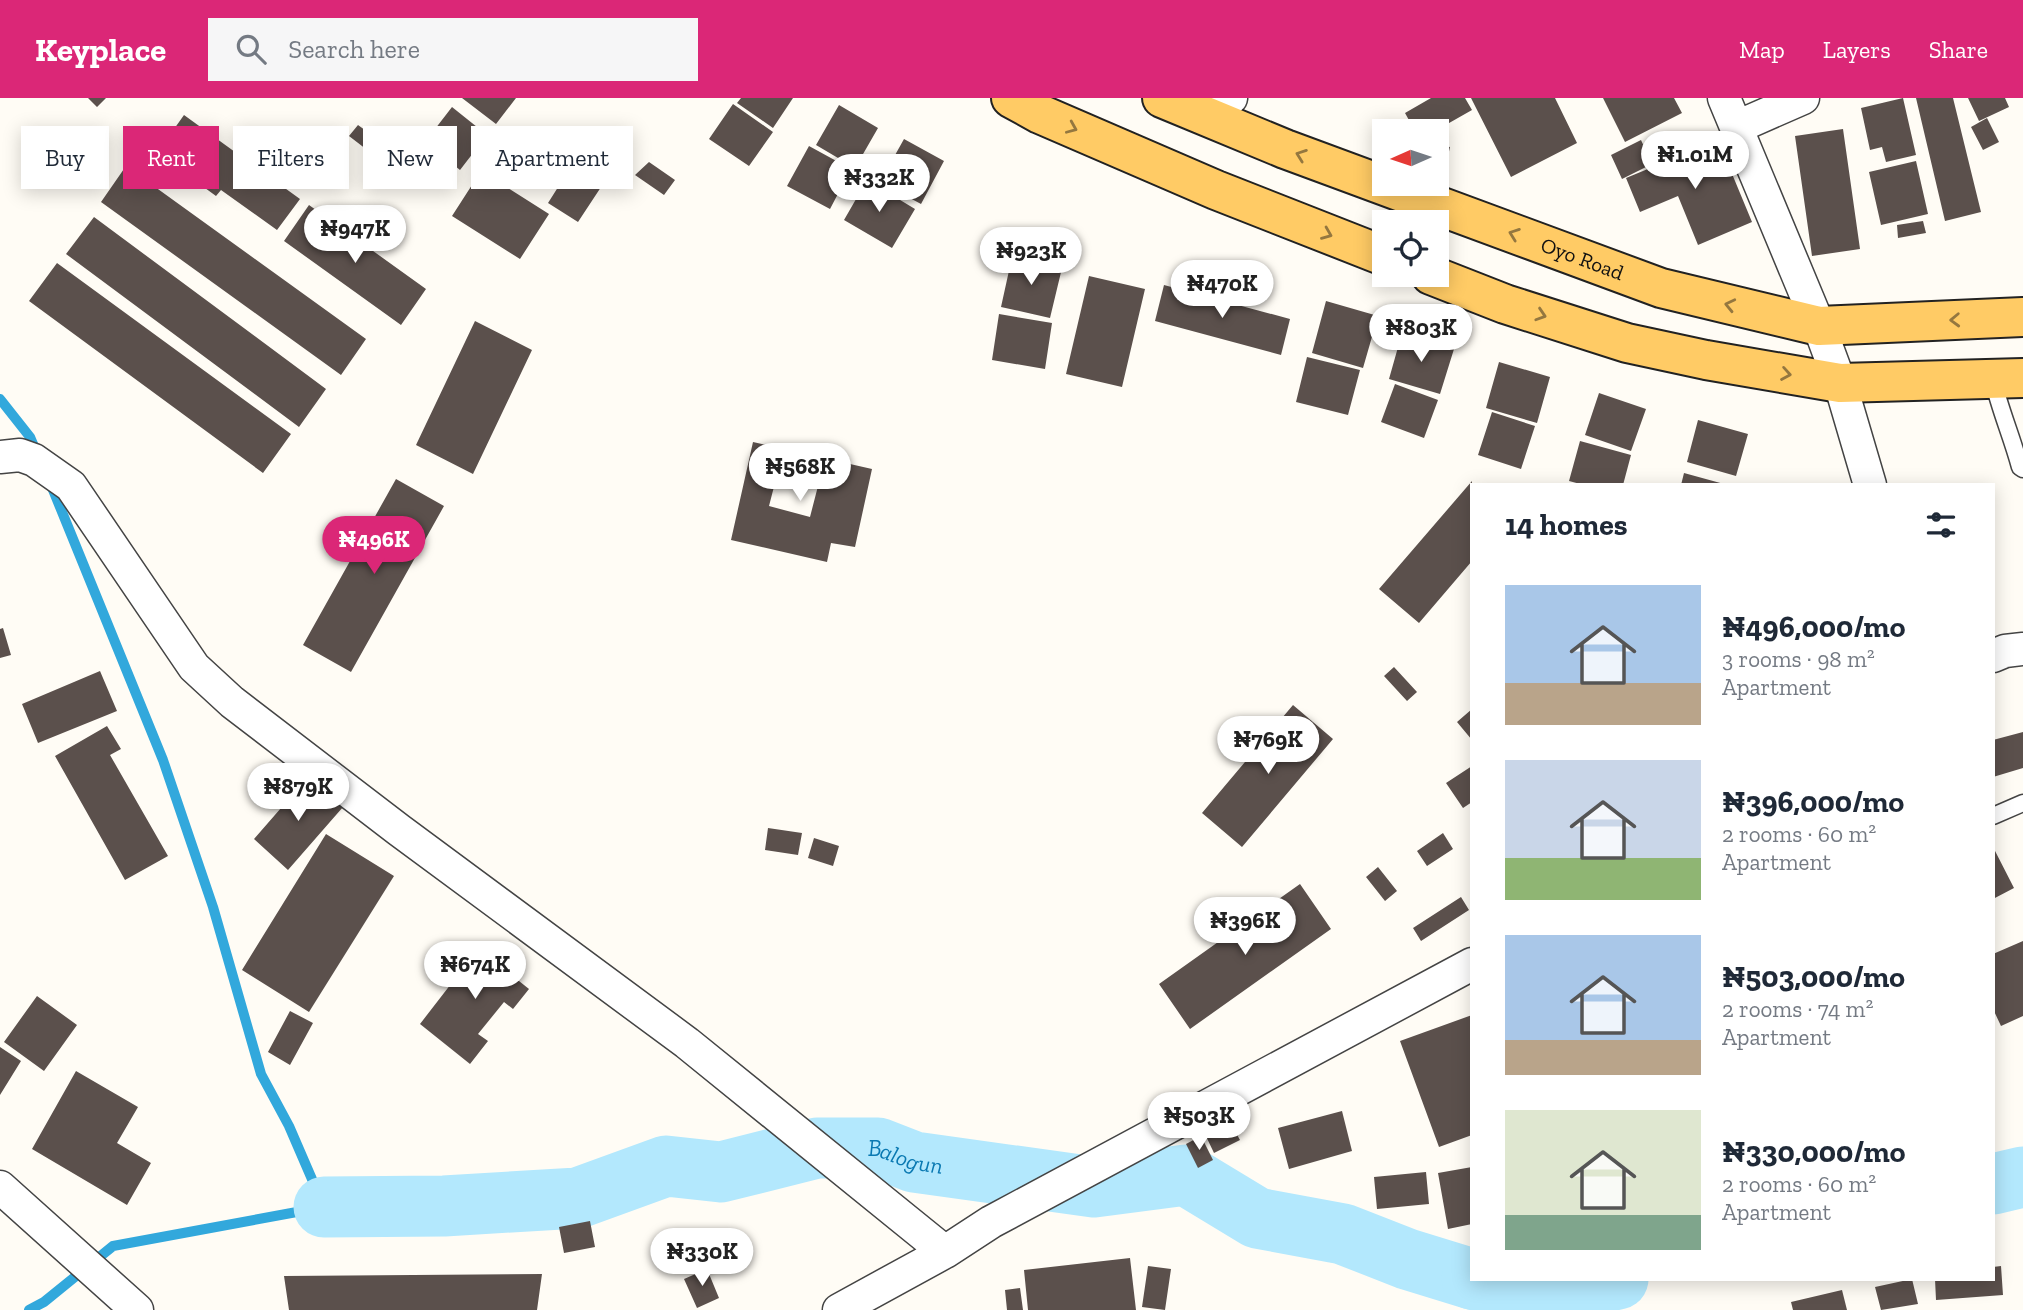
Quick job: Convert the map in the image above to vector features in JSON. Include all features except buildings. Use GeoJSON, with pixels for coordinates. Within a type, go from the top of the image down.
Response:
{"type":"FeatureCollection","features":[{"type":"Feature","properties":{"kind":"main road"},"geometry":{"type":"LineString","coordinates":[[1011,98],[1040,114],[1191,179],[1372,251]]}},
{"type":"Feature","properties":{"kind":"main road","name":"Oyo Road"},"geometry":{"type":"LineString","coordinates":[[1161,98],[1218,108],[1661,288],[1819,326],[2023,317]]}},
{"type":"Feature","properties":{"kind":"main road"},"geometry":{"type":"LineString","coordinates":[[1449,282],[1505,304],[1627,342],[1706,360],[1840,383],[2008,378]]}},
{"type":"Feature","properties":{"kind":"street"},"geometry":{"type":"LineString","coordinates":[[1724,98],[1819,326],[1840,383],[1869,483]]}},
{"type":"Feature","properties":{"kind":"street"},"geometry":{"type":"LineString","coordinates":[[1737,127],[1803,98]]}},
{"type":"Feature","properties":{"kind":"street"},"geometry":{"type":"LineString","coordinates":[[0,457],[20,455],[34,460],[71,486],[194,667],[232,702],[399,830],[687,1043],[945,1252]]}},
{"type":"Feature","properties":{"kind":"street"},"geometry":{"type":"LineString","coordinates":[[1995,655],[2021,647],[2023,649]]}},
{"type":"Feature","properties":{"kind":"street"},"geometry":{"type":"LineString","coordinates":[[839,1310],[945,1252],[991,1222],[1470,965]]}},
{"type":"Feature","properties":{"kind":"street"},"geometry":{"type":"LineString","coordinates":[[0,1187],[137,1310]]}},
{"type":"Feature","properties":{"kind":"lane"},"geometry":{"type":"LineString","coordinates":[[2008,378],[2002,417],[2010,429],[2020,467],[2023,469]]}},
{"type":"Feature","properties":{"kind":"lane"},"geometry":{"type":"LineString","coordinates":[[1995,815],[2023,803]]}},
{"type":"Feature","properties":{"kind":"waterway"},"geometry":{"type":"LineString","coordinates":[[0,399],[30,437],[38,456]]}},
{"type":"Feature","properties":{"kind":"waterway"},"geometry":{"type":"LineString","coordinates":[[29,1310],[44,1302],[113,1246],[324,1207],[289,1126],[261,1074],[213,907],[163,760],[49,480]]}},
{"type":"Feature","properties":{"kind":"waterway","name":"Balogun"},"geometry":{"type":"LineString","coordinates":[[324,1207],[444,1206],[578,1198],[666,1166],[721,1172],[817,1148],[878,1148],[914,1162],[1094,1187],[1186,1175],[1257,1218],[1343,1234],[1407,1259],[1470,1278]]}},
{"type":"Feature","properties":{"kind":"waterway","name":"Balogun"},"geometry":{"type":"LineString","coordinates":[[1995,1184],[2023,1177]]}},
{"type":"Feature","properties":{"kind":"waterway","name":"Balogun"},"geometry":{"type":"LineString","coordinates":[[1481,1281],[1545,1286],[1609,1281]]}}]}
